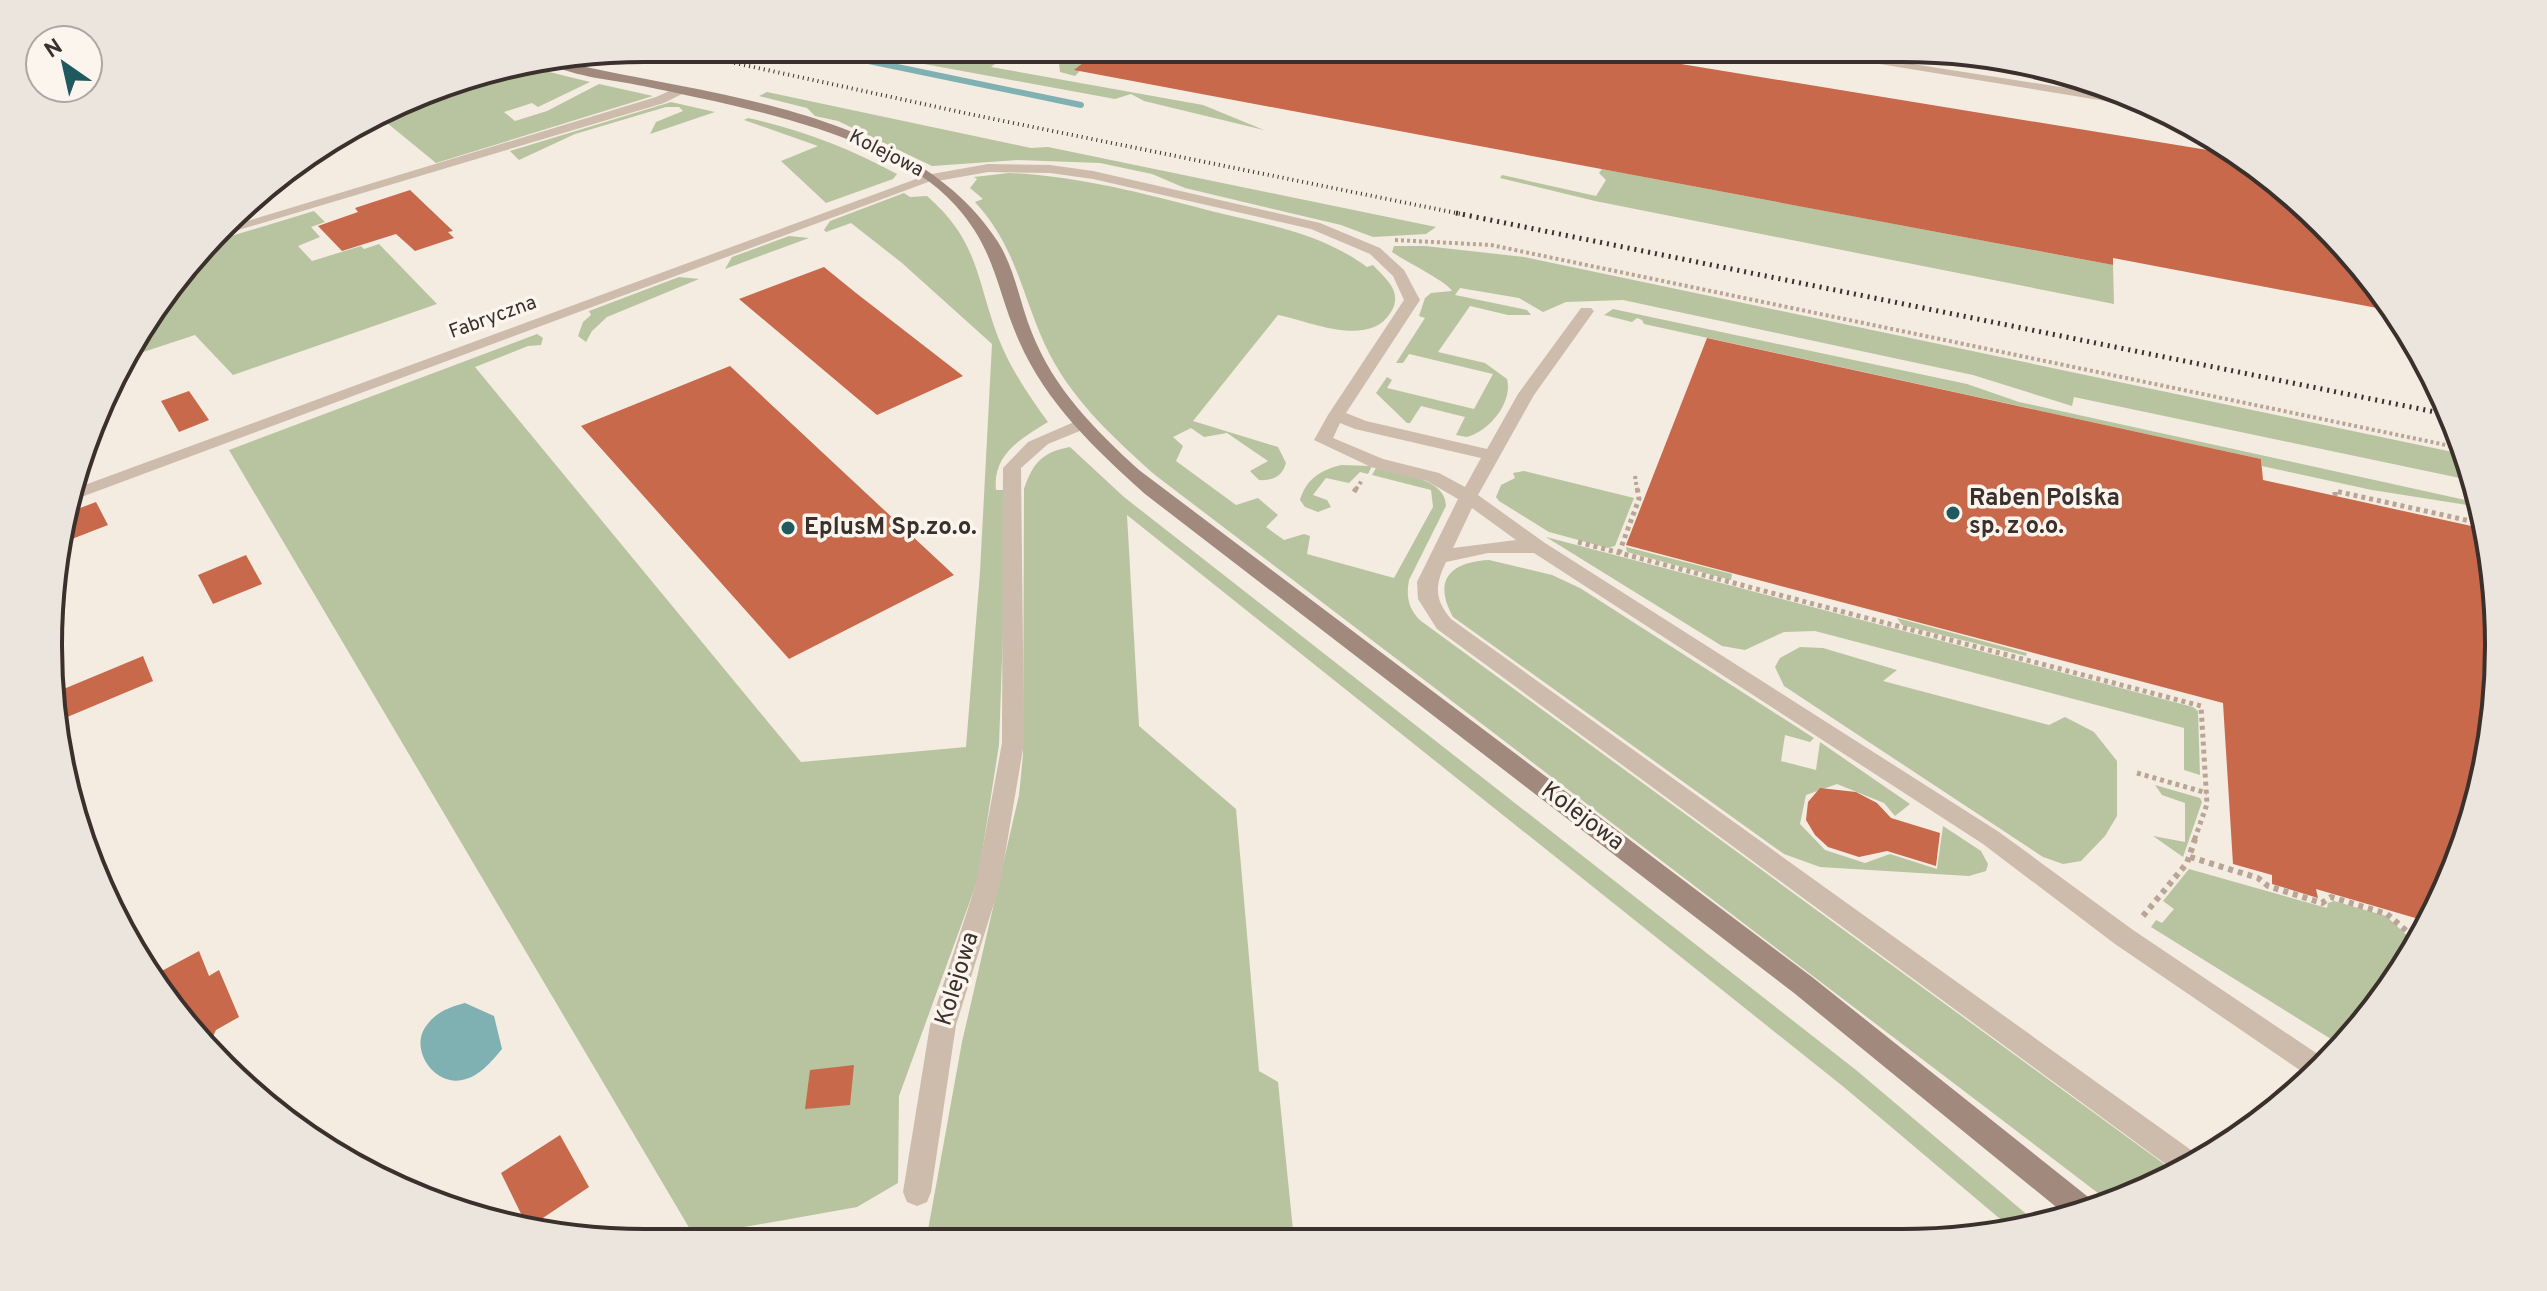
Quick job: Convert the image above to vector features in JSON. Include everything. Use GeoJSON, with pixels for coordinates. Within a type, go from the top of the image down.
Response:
{"type":"FeatureCollection","features":[{"type":"Feature","properties":{"kind":"street"},"geometry":{"type":"LineString","coordinates":[[1914,62],[2091,94]]}},
{"type":"Feature","properties":{"kind":"street","name":"Kolejowa"},"geometry":{"type":"LineString","coordinates":[[571,67],[799,119],[845,133],[880,148],[932,178],[967,209],[991,243],[1027,343],[1047,380],[1081,424],[1151,490],[1803,985],[2073,1203]]}},
{"type":"Feature","properties":{"kind":"street"},"geometry":{"type":"LineString","coordinates":[[238,228],[646,105],[678,91]]}},
{"type":"Feature","properties":{"kind":"street","name":"Fabryczna"},"geometry":{"type":"LineString","coordinates":[[83,492],[932,178],[988,168],[1070,171],[1315,226],[1367,246],[1399,273],[1412,300],[1336,415]]}},
{"type":"Feature","properties":{"kind":"street"},"geometry":{"type":"LineString","coordinates":[[1586,311],[1526,394],[1468,497],[1427,582],[1428,599],[1434,612],[1444,624],[2180,1158]]}},
{"type":"Feature","properties":{"kind":"street"},"geometry":{"type":"LineString","coordinates":[[1492,455],[1361,425],[1336,415],[1323,440],[1377,463],[1433,477],[1468,497],[1538,547],[1991,838],[2073,899],[2309,1062]]}},
{"type":"Feature","properties":{"kind":"street","name":"Kolejowa"},"geometry":{"type":"LineString","coordinates":[[917,1192],[943,1025],[988,884],[1010,766],[1013,695],[1012,468],[1020,455],[1032,446],[1081,424]]}},
{"type":"Feature","properties":{"kind":"street"},"geometry":{"type":"LineString","coordinates":[[1439,558],[1489,546],[1538,547]]}},
{"type":"Feature","properties":{"kind":"path"},"geometry":{"type":"LineString","coordinates":[[1367,246],[1388,240],[1491,245],[2450,446]]}},
{"type":"Feature","properties":{"kind":"path"},"geometry":{"type":"LineString","coordinates":[[1619,553],[1639,499],[1635,476]]}},
{"type":"Feature","properties":{"kind":"path"},"geometry":{"type":"LineString","coordinates":[[2335,496],[2335,491],[2471,521]]}},
{"type":"Feature","properties":{"kind":"path"},"geometry":{"type":"LineString","coordinates":[[1575,542],[2201,706],[2207,804],[2190,857],[2139,920]]}},
{"type":"Feature","properties":{"kind":"path"},"geometry":{"type":"LineString","coordinates":[[2137,773],[2207,793]]}},
{"type":"Feature","properties":{"kind":"path"},"geometry":{"type":"LineString","coordinates":[[2190,857],[2258,878],[2268,886],[2322,903],[2331,897],[2387,914],[2409,933]]}},
{"type":"Feature","properties":{"kind":"green space"},"geometry":{"type":"Polygon","coordinates":[[[913,62],[997,62],[991,67],[1203,105],[1264,130],[1144,101],[1131,94],[1115,99],[913,62]]]}},
{"type":"Feature","properties":{"kind":"green space"},"geometry":{"type":"Polygon","coordinates":[[[1088,62],[1075,76],[1060,72],[1059,63],[1088,62]]]}},
{"type":"Feature","properties":{"kind":"green space"},"geometry":{"type":"Polygon","coordinates":[[[545,71],[590,82],[538,107],[532,103],[504,112],[515,121],[547,111],[599,84],[653,96],[436,163],[386,122],[458,93],[545,71]]]}},
{"type":"Feature","properties":{"kind":"green space"},"geometry":{"type":"Polygon","coordinates":[[[767,92],[1031,148],[1048,147],[1436,227],[1426,234],[1373,237],[1341,225],[1185,188],[1152,174],[1100,163],[1018,160],[932,166],[838,121],[815,116],[807,108],[759,96],[767,92]]]}},
{"type":"Feature","properties":{"kind":"green space"},"geometry":{"type":"Polygon","coordinates":[[[671,102],[715,112],[650,134],[656,122],[683,111],[679,107],[666,107],[575,134],[519,160],[510,151],[671,102]]]}},
{"type":"Feature","properties":{"kind":"green space"},"geometry":{"type":"Polygon","coordinates":[[[748,118],[825,141],[897,174],[893,179],[826,203],[781,161],[818,146],[744,120],[748,118]]]}},
{"type":"Feature","properties":{"kind":"green space"},"geometry":{"type":"Polygon","coordinates":[[[1602,169],[2113,265],[2114,304],[1595,201],[1500,178],[1502,175],[1596,196],[1606,180],[1599,173],[1602,169]]]}},
{"type":"Feature","properties":{"kind":"green space"},"geometry":{"type":"Polygon","coordinates":[[[1009,173],[1109,186],[1270,225],[1330,245],[1367,267],[1373,265],[1392,287],[1395,298],[1391,312],[1381,323],[1368,329],[1338,330],[1278,315],[1193,421],[1278,447],[1286,463],[1279,475],[1259,480],[1250,471],[1268,461],[1227,433],[1204,437],[1191,428],[1173,437],[1183,446],[1176,461],[1236,505],[1258,498],[1278,515],[1266,527],[1284,540],[1304,534],[1310,536],[1307,554],[1394,578],[1433,507],[1431,490],[1372,475],[1376,468],[1419,478],[1438,489],[1444,496],[1446,506],[1408,586],[1411,607],[1421,621],[2166,1166],[2099,1194],[1155,475],[1097,420],[1060,373],[1041,335],[1011,257],[990,220],[975,202],[983,199],[970,188],[977,179],[974,177],[1009,173]]]}},
{"type":"Feature","properties":{"kind":"green space"},"geometry":{"type":"Polygon","coordinates":[[[904,193],[910,197],[927,196],[944,213],[967,245],[1003,348],[1020,381],[1048,422],[1011,448],[996,477],[996,490],[1008,490],[999,745],[978,879],[899,1096],[898,1183],[857,1207],[733,1229],[690,1229],[229,450],[537,334],[543,338],[541,345],[528,346],[475,367],[801,762],[966,747],[980,572],[992,344],[902,263],[851,223],[826,232],[824,230],[830,221],[904,193]]]}},
{"type":"Feature","properties":{"kind":"green space"},"geometry":{"type":"Polygon","coordinates":[[[314,211],[325,222],[311,227],[320,237],[298,246],[312,261],[361,246],[364,249],[379,244],[437,304],[233,375],[195,335],[141,353],[183,290],[230,236],[314,211]]]}},
{"type":"Feature","properties":{"kind":"green space"},"geometry":{"type":"Polygon","coordinates":[[[789,236],[809,238],[725,269],[732,257],[789,236]]]}},
{"type":"Feature","properties":{"kind":"green space"},"geometry":{"type":"Polygon","coordinates":[[[1394,246],[1425,246],[1524,257],[2452,452],[2460,478],[2074,397],[2072,406],[1973,375],[1623,300],[1566,302],[1543,312],[1519,298],[1460,288],[1455,295],[1527,310],[1531,315],[1508,315],[1470,306],[1438,352],[1485,363],[1507,379],[1506,397],[1498,415],[1475,434],[1467,437],[1456,435],[1465,417],[1421,406],[1407,423],[1376,393],[1387,377],[1392,380],[1387,388],[1474,409],[1493,374],[1409,354],[1403,363],[1396,363],[1425,318],[1419,316],[1425,298],[1431,293],[1452,291],[1392,252],[1394,246]]]}},
{"type":"Feature","properties":{"kind":"green space"},"geometry":{"type":"Polygon","coordinates":[[[679,277],[699,279],[607,317],[592,331],[586,342],[578,336],[583,322],[591,315],[589,311],[679,277]]]}},
{"type":"Feature","properties":{"kind":"green space"},"geometry":{"type":"Polygon","coordinates":[[[1613,309],[1967,384],[2019,402],[2466,500],[2468,505],[2372,490],[2262,466],[2261,459],[1644,324],[1637,318],[1632,322],[1604,315],[1613,309]]]}},
{"type":"Feature","properties":{"kind":"green space"},"geometry":{"type":"Polygon","coordinates":[[[1070,447],[1124,497],[1856,1070],[2028,1215],[2002,1220],[1845,1088],[1127,515],[1139,726],[1236,809],[1259,1071],[1278,1082],[1293,1229],[928,1229],[962,1042],[1019,795],[1023,755],[1024,489],[1040,460],[1052,452],[1070,447]]]}},
{"type":"Feature","properties":{"kind":"green space"},"geometry":{"type":"Polygon","coordinates":[[[1341,465],[1372,466],[1368,474],[1360,472],[1349,483],[1326,478],[1313,495],[1327,500],[1331,507],[1318,512],[1305,507],[1300,500],[1310,481],[1341,465]]]}},
{"type":"Feature","properties":{"kind":"green space"},"geometry":{"type":"Polygon","coordinates":[[[1524,471],[1634,498],[1615,546],[1608,548],[1549,532],[1499,501],[1496,497],[1501,485],[1515,478],[1513,473],[1524,471]]]}},
{"type":"Feature","properties":{"kind":"green space"},"geometry":{"type":"Polygon","coordinates":[[[1546,537],[2193,707],[2198,711],[2200,775],[2184,770],[2184,728],[1815,631],[1784,632],[1745,650],[1722,646],[1546,537]]]}},
{"type":"Feature","properties":{"kind":"green space"},"geometry":{"type":"Polygon","coordinates":[[[1626,547],[1732,574],[1731,580],[1627,552],[1626,547]]]}},
{"type":"Feature","properties":{"kind":"green space"},"geometry":{"type":"Polygon","coordinates":[[[1489,560],[1552,575],[1580,588],[1814,738],[1810,742],[1785,735],[1781,761],[1816,770],[1820,742],[1910,804],[1895,816],[1884,803],[1837,784],[1806,795],[1800,824],[1825,850],[1865,863],[1890,854],[1937,869],[1943,826],[1981,851],[1988,864],[1986,871],[1969,876],[1820,867],[1784,854],[1453,617],[1445,593],[1448,576],[1464,565],[1489,560]]]}},
{"type":"Feature","properties":{"kind":"green space"},"geometry":{"type":"Polygon","coordinates":[[[1897,618],[2027,653],[2026,656],[1902,625],[1897,618]]]}},
{"type":"Feature","properties":{"kind":"green space"},"geometry":{"type":"Polygon","coordinates":[[[1800,647],[1823,648],[1897,670],[1883,681],[2049,725],[2065,717],[2094,732],[2117,761],[2117,816],[2105,836],[2081,861],[2063,864],[2043,857],[1784,686],[1775,667],[1780,658],[1800,647]]]}},
{"type":"Feature","properties":{"kind":"green space"},"geometry":{"type":"Polygon","coordinates":[[[2155,785],[2200,798],[2202,802],[2183,857],[2153,836],[2185,842],[2185,803],[2162,795],[2155,785]]]}},
{"type":"Feature","properties":{"kind":"green space"},"geometry":{"type":"Polygon","coordinates":[[[2189,869],[2327,908],[2328,903],[2334,901],[2386,916],[2408,936],[2387,970],[2331,1039],[2151,927],[2156,920],[2162,923],[2174,909],[2163,901],[2189,869]]]}},
{"type":"Feature","properties":{"kind":"water"},"geometry":{"type":"Polygon","coordinates":[[[465,1003],[494,1016],[502,1049],[474,1076],[452,1080],[442,1077],[427,1063],[422,1054],[422,1034],[439,1013],[465,1003]]]}},
{"type":"Feature","properties":{"kind":"building"},"geometry":{"type":"Polygon","coordinates":[[[1084,62],[1669,62],[2210,150],[2257,183],[2314,233],[2377,308],[2113,258],[2113,265],[1074,70],[1084,62]]]}},
{"type":"Feature","properties":{"kind":"building"},"geometry":{"type":"Polygon","coordinates":[[[410,190],[453,231],[448,232],[454,238],[415,251],[396,234],[342,251],[318,226],[358,212],[355,208],[410,190]]]}},
{"type":"Feature","properties":{"kind":"building"},"geometry":{"type":"Polygon","coordinates":[[[824,267],[963,376],[877,415],[739,299],[824,267]]]}},
{"type":"Feature","properties":{"kind":"building","name":"Raben Polska sp. z o.o."},"geometry":{"type":"Polygon","coordinates":[[[1707,338],[2261,459],[2263,480],[2473,526],[2484,607],[2484,684],[2474,759],[2441,869],[2417,919],[2316,889],[2318,898],[2272,884],[2272,875],[2233,864],[2223,703],[1626,545],[1707,338]]]}},
{"type":"Feature","properties":{"kind":"building","name":"EplusM Sp.zo.o."},"geometry":{"type":"Polygon","coordinates":[[[730,366],[954,575],[789,659],[581,426],[730,366]]]}},
{"type":"Feature","properties":{"kind":"building"},"geometry":{"type":"Polygon","coordinates":[[[189,391],[209,420],[179,432],[161,401],[189,391]]]}},
{"type":"Feature","properties":{"kind":"building"},"geometry":{"type":"Polygon","coordinates":[[[96,502],[108,525],[72,539],[79,509],[96,502]]]}},
{"type":"Feature","properties":{"kind":"building"},"geometry":{"type":"Polygon","coordinates":[[[246,555],[262,584],[213,604],[198,575],[246,555]]]}},
{"type":"Feature","properties":{"kind":"building"},"geometry":{"type":"Polygon","coordinates":[[[143,656],[153,681],[67,717],[64,689],[143,656]]]}},
{"type":"Feature","properties":{"kind":"building"},"geometry":{"type":"Polygon","coordinates":[[[1820,788],[1856,792],[1877,803],[1891,818],[1940,833],[1936,866],[1887,851],[1859,857],[1828,847],[1815,835],[1806,820],[1808,802],[1820,788]]]}},
{"type":"Feature","properties":{"kind":"building"},"geometry":{"type":"Polygon","coordinates":[[[199,951],[209,976],[219,970],[239,1017],[216,1030],[213,1036],[161,971],[199,951]]]}},
{"type":"Feature","properties":{"kind":"building"},"geometry":{"type":"Polygon","coordinates":[[[854,1065],[850,1105],[805,1109],[810,1070],[854,1065]]]}},
{"type":"Feature","properties":{"kind":"building"},"geometry":{"type":"Polygon","coordinates":[[[560,1135],[589,1187],[541,1219],[522,1216],[501,1173],[560,1135]]]}},
{"type":"Feature","properties":{"kind":"waterway"},"geometry":{"type":"LineString","coordinates":[[874,62],[1081,105]]}},
{"type":"Feature","properties":{"kind":"railway"},"geometry":{"type":"LineString","coordinates":[[730,62],[1466,215]]}},
{"type":"Feature","properties":{"kind":"railway"},"geometry":{"type":"LineString","coordinates":[[1456,213],[2437,412]]}},
{"type":"Feature","properties":{"kind":"place","name":"Raben Polska sp. z o.o."},"geometry":{"type":"Point","coordinates":[1953,513]}},
{"type":"Feature","properties":{"kind":"place","name":"EplusM Sp.zo.o."},"geometry":{"type":"Point","coordinates":[788,528]}}]}
